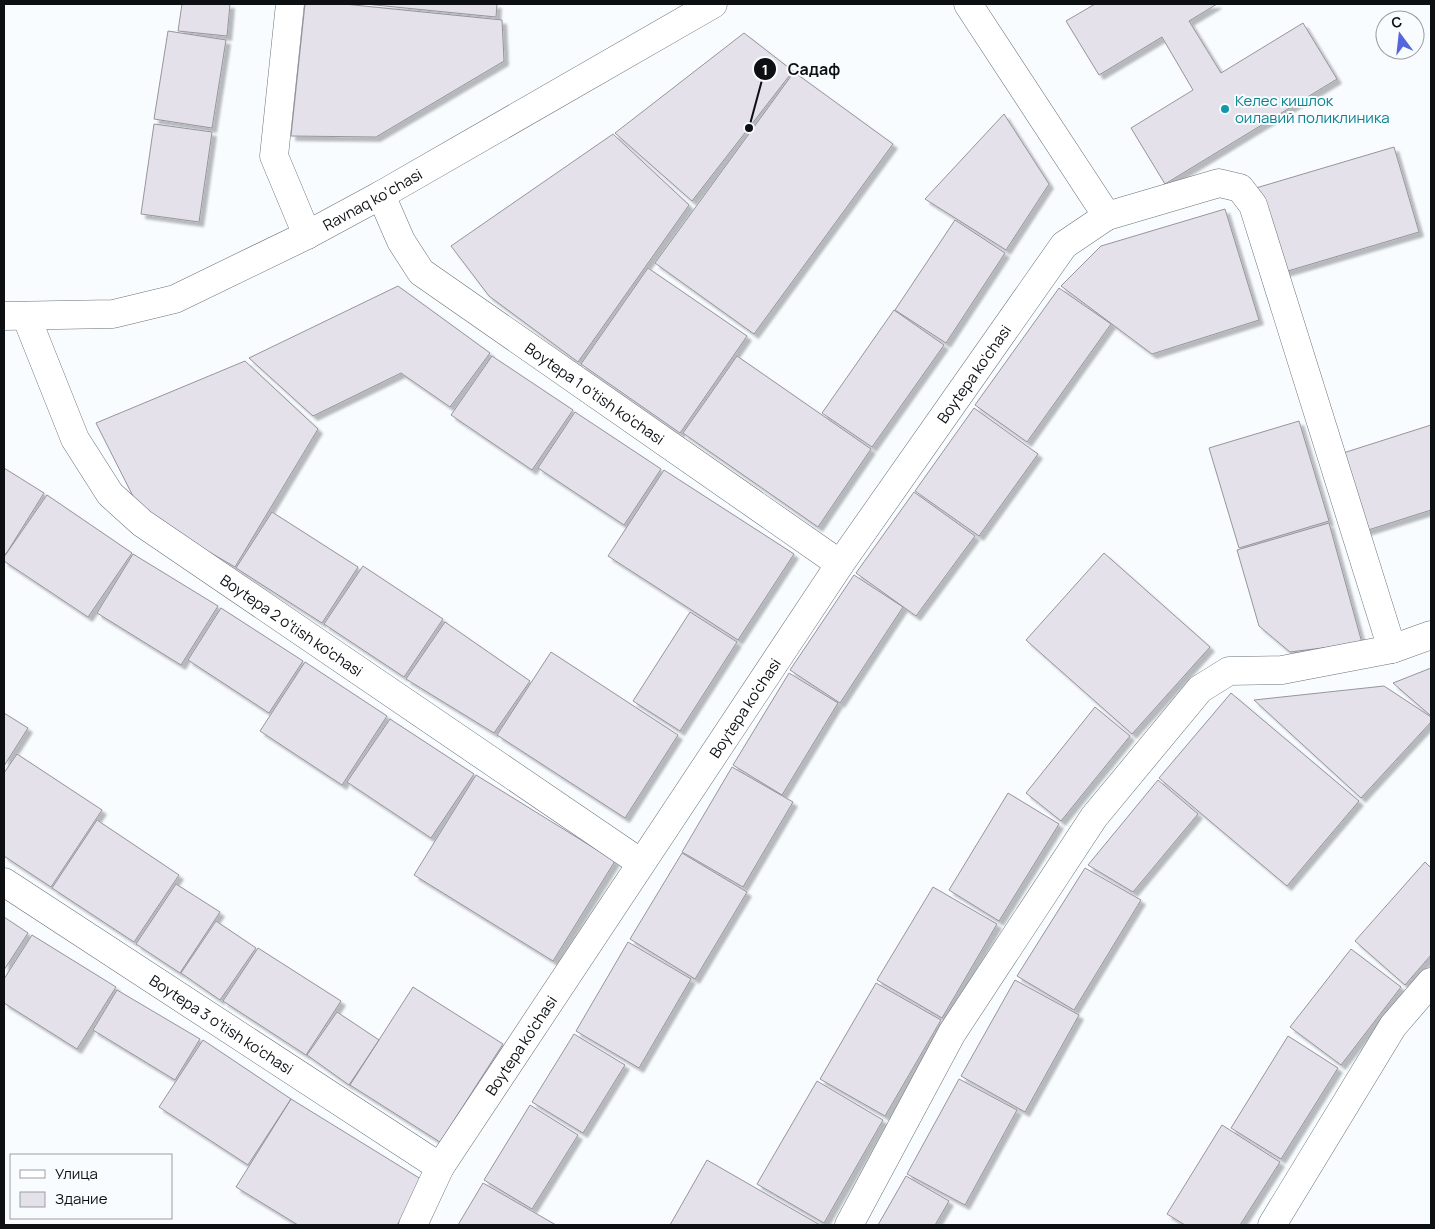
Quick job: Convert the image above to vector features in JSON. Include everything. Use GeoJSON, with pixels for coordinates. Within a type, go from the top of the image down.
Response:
{"type":"FeatureCollection","features":[{"type":"Feature","properties":{"kind":"street"},"geometry":{"type":"LineString","coordinates":[[290,4],[274,156],[307,235]]}},
{"type":"Feature","properties":{"kind":"street","name":"Ravnaq ko‘chasi"},"geometry":{"type":"LineString","coordinates":[[15,316],[113,314],[175,299],[307,235],[381,195],[714,4]]}},
{"type":"Feature","properties":{"kind":"street"},"geometry":{"type":"LineString","coordinates":[[968,4],[1108,216]]}},
{"type":"Feature","properties":{"kind":"street","name":"Boytepa ko'chasi"},"geometry":{"type":"LineString","coordinates":[[412,1225],[440,1167],[840,564],[1064,245],[1108,216],[1219,183],[1240,188],[1253,205],[1392,649]]}},
{"type":"Feature","properties":{"kind":"street","name":"Boytepa 1 o'tish ko'chasi"},"geometry":{"type":"LineString","coordinates":[[381,195],[401,241],[421,272],[840,564]]}},
{"type":"Feature","properties":{"kind":"street","name":"Boytepa 2 o'tish ko'chasi"},"geometry":{"type":"LineString","coordinates":[[15,316],[75,439],[110,494],[142,523],[641,863]]}},
{"type":"Feature","properties":{"kind":"street"},"geometry":{"type":"LineString","coordinates":[[849,1225],[957,1025],[1094,817],[1200,689],[1229,671],[1282,670],[1392,649],[1431,635]]}},
{"type":"Feature","properties":{"kind":"street","name":"Boytepa 3 o'tish ko'chasi"},"geometry":{"type":"LineString","coordinates":[[4,882],[440,1167]]}},
{"type":"Feature","properties":{"kind":"street"},"geometry":{"type":"LineString","coordinates":[[1272,1225],[1393,1026],[1431,982]]}},
{"type":"Feature","properties":{"kind":"building"},"geometry":{"type":"Polygon","coordinates":[[[182,4],[230,4],[227,36],[178,31],[182,4]]]}},
{"type":"Feature","properties":{"kind":"building"},"geometry":{"type":"Polygon","coordinates":[[[305,4],[344,4],[502,20],[504,61],[376,137],[291,136],[305,4]]]}},
{"type":"Feature","properties":{"kind":"building"},"geometry":{"type":"Polygon","coordinates":[[[365,4],[497,4],[496,17],[365,4]]]}},
{"type":"Feature","properties":{"kind":"building","name":"Келес кишлок оилавий поликлиника"},"geometry":{"type":"Polygon","coordinates":[[[1095,4],[1217,4],[1189,21],[1221,73],[1303,23],[1337,79],[1165,184],[1131,128],[1193,90],[1162,37],[1099,75],[1066,21],[1095,4]]]}},
{"type":"Feature","properties":{"kind":"building"},"geometry":{"type":"Polygon","coordinates":[[[168,31],[226,40],[212,128],[154,119],[168,31]]]}},
{"type":"Feature","properties":{"kind":"building"},"geometry":{"type":"Polygon","coordinates":[[[744,33],[793,71],[692,201],[615,133],[744,33]]]}},
{"type":"Feature","properties":{"kind":"building"},"geometry":{"type":"Polygon","coordinates":[[[794,72],[893,144],[754,334],[655,263],[794,72]]]}},
{"type":"Feature","properties":{"kind":"building"},"geometry":{"type":"Polygon","coordinates":[[[1004,114],[1049,184],[1006,250],[925,199],[1004,114]]]}},
{"type":"Feature","properties":{"kind":"building"},"geometry":{"type":"Polygon","coordinates":[[[154,124],[212,132],[199,222],[141,214],[154,124]]]}},
{"type":"Feature","properties":{"kind":"building"},"geometry":{"type":"Polygon","coordinates":[[[613,134],[689,205],[578,362],[489,296],[451,246],[613,134]]]}},
{"type":"Feature","properties":{"kind":"building"},"geometry":{"type":"Polygon","coordinates":[[[1394,147],[1419,232],[1281,273],[1256,188],[1394,147]]]}},
{"type":"Feature","properties":{"kind":"building"},"geometry":{"type":"Polygon","coordinates":[[[1225,209],[1259,320],[1152,354],[1061,286],[1101,246],[1225,209]]]}},
{"type":"Feature","properties":{"kind":"building"},"geometry":{"type":"Polygon","coordinates":[[[955,220],[1005,253],[946,343],[895,310],[955,220]]]}},
{"type":"Feature","properties":{"kind":"building"},"geometry":{"type":"Polygon","coordinates":[[[648,268],[747,336],[680,433],[581,364],[648,268]]]}},
{"type":"Feature","properties":{"kind":"building"},"geometry":{"type":"Polygon","coordinates":[[[398,286],[490,353],[450,407],[401,373],[313,416],[249,358],[398,286]]]}},
{"type":"Feature","properties":{"kind":"building"},"geometry":{"type":"Polygon","coordinates":[[[1059,288],[1111,324],[1027,442],[975,405],[1059,288]]]}},
{"type":"Feature","properties":{"kind":"building"},"geometry":{"type":"Polygon","coordinates":[[[894,310],[944,345],[872,447],[822,413],[894,310]]]}},
{"type":"Feature","properties":{"kind":"building"},"geometry":{"type":"Polygon","coordinates":[[[492,356],[573,410],[532,470],[451,415],[492,356]]]}},
{"type":"Feature","properties":{"kind":"building"},"geometry":{"type":"Polygon","coordinates":[[[737,356],[871,449],[818,527],[683,433],[737,356]]]}},
{"type":"Feature","properties":{"kind":"building"},"geometry":{"type":"Polygon","coordinates":[[[245,361],[318,429],[235,567],[141,512],[96,423],[245,361]]]}},
{"type":"Feature","properties":{"kind":"building"},"geometry":{"type":"Polygon","coordinates":[[[974,408],[1038,454],[979,536],[915,491],[974,408]]]}},
{"type":"Feature","properties":{"kind":"building"},"geometry":{"type":"Polygon","coordinates":[[[575,412],[661,469],[624,525],[538,468],[575,412]]]}},
{"type":"Feature","properties":{"kind":"building"},"geometry":{"type":"Polygon","coordinates":[[[1299,421],[1329,521],[1239,548],[1209,448],[1299,421]]]}},
{"type":"Feature","properties":{"kind":"building"},"geometry":{"type":"Polygon","coordinates":[[[1431,425],[1431,510],[1365,531],[1340,454],[1431,425]]]}},
{"type":"Feature","properties":{"kind":"building"},"geometry":{"type":"Polygon","coordinates":[[[4,468],[44,493],[6,554],[4,553],[4,468]]]}},
{"type":"Feature","properties":{"kind":"building"},"geometry":{"type":"Polygon","coordinates":[[[664,470],[794,554],[738,640],[608,556],[664,470]]]}},
{"type":"Feature","properties":{"kind":"building"},"geometry":{"type":"Polygon","coordinates":[[[914,492],[975,536],[916,616],[856,573],[914,492]]]}},
{"type":"Feature","properties":{"kind":"building"},"geometry":{"type":"Polygon","coordinates":[[[47,495],[132,553],[88,617],[4,561],[4,557],[47,495]]]}},
{"type":"Feature","properties":{"kind":"building"},"geometry":{"type":"Polygon","coordinates":[[[272,512],[358,567],[322,623],[236,568],[272,512]]]}},
{"type":"Feature","properties":{"kind":"building"},"geometry":{"type":"Polygon","coordinates":[[[1329,523],[1362,643],[1290,652],[1259,626],[1237,550],[1329,523]]]}},
{"type":"Feature","properties":{"kind":"building"},"geometry":{"type":"Polygon","coordinates":[[[1104,553],[1210,647],[1132,734],[1026,640],[1104,553]]]}},
{"type":"Feature","properties":{"kind":"building"},"geometry":{"type":"Polygon","coordinates":[[[133,554],[218,606],[181,665],[97,613],[133,554]]]}},
{"type":"Feature","properties":{"kind":"building"},"geometry":{"type":"Polygon","coordinates":[[[363,566],[443,619],[404,677],[324,624],[363,566]]]}},
{"type":"Feature","properties":{"kind":"building"},"geometry":{"type":"Polygon","coordinates":[[[854,575],[903,607],[840,703],[790,670],[854,575]]]}},
{"type":"Feature","properties":{"kind":"building"},"geometry":{"type":"Polygon","coordinates":[[[221,608],[303,661],[269,713],[188,660],[221,608]]]}},
{"type":"Feature","properties":{"kind":"building"},"geometry":{"type":"Polygon","coordinates":[[[690,612],[737,642],[680,731],[633,701],[690,612]]]}},
{"type":"Feature","properties":{"kind":"building"},"geometry":{"type":"Polygon","coordinates":[[[445,622],[530,681],[494,733],[406,679],[445,622]]]}},
{"type":"Feature","properties":{"kind":"building"},"geometry":{"type":"Polygon","coordinates":[[[551,652],[678,735],[625,818],[497,735],[551,652]]]}},
{"type":"Feature","properties":{"kind":"building"},"geometry":{"type":"Polygon","coordinates":[[[305,662],[387,716],[342,785],[260,731],[305,662]]]}},
{"type":"Feature","properties":{"kind":"building"},"geometry":{"type":"Polygon","coordinates":[[[1431,668],[1431,716],[1393,683],[1431,668]]]}},
{"type":"Feature","properties":{"kind":"building"},"geometry":{"type":"Polygon","coordinates":[[[789,673],[838,703],[782,795],[733,765],[789,673]]]}},
{"type":"Feature","properties":{"kind":"building"},"geometry":{"type":"Polygon","coordinates":[[[1384,686],[1431,717],[1431,722],[1361,798],[1254,700],[1384,686]]]}},
{"type":"Feature","properties":{"kind":"building"},"geometry":{"type":"Polygon","coordinates":[[[1231,693],[1359,801],[1287,886],[1159,778],[1231,693]]]}},
{"type":"Feature","properties":{"kind":"building"},"geometry":{"type":"Polygon","coordinates":[[[1095,707],[1130,736],[1061,821],[1026,793],[1095,707]]]}},
{"type":"Feature","properties":{"kind":"building"},"geometry":{"type":"Polygon","coordinates":[[[4,713],[28,728],[4,766],[4,713]]]}},
{"type":"Feature","properties":{"kind":"building"},"geometry":{"type":"Polygon","coordinates":[[[390,719],[474,774],[431,838],[347,782],[390,719]]]}},
{"type":"Feature","properties":{"kind":"building"},"geometry":{"type":"Polygon","coordinates":[[[17,754],[102,810],[51,887],[4,856],[4,773],[17,754]]]}},
{"type":"Feature","properties":{"kind":"building"},"geometry":{"type":"Polygon","coordinates":[[[732,767],[793,802],[743,887],[682,852],[732,767]]]}},
{"type":"Feature","properties":{"kind":"building"},"geometry":{"type":"Polygon","coordinates":[[[476,775],[615,861],[553,961],[414,875],[476,775]]]}},
{"type":"Feature","properties":{"kind":"building"},"geometry":{"type":"Polygon","coordinates":[[[1158,780],[1198,814],[1133,892],[1088,865],[1158,780]]]}},
{"type":"Feature","properties":{"kind":"building"},"geometry":{"type":"Polygon","coordinates":[[[1008,793],[1059,824],[999,921],[949,890],[1008,793]]]}},
{"type":"Feature","properties":{"kind":"building"},"geometry":{"type":"Polygon","coordinates":[[[97,820],[179,875],[134,942],[52,888],[97,820]]]}},
{"type":"Feature","properties":{"kind":"building"},"geometry":{"type":"Polygon","coordinates":[[[682,853],[747,892],[695,979],[630,939],[682,853]]]}},
{"type":"Feature","properties":{"kind":"building"},"geometry":{"type":"Polygon","coordinates":[[[1425,862],[1431,868],[1431,955],[1405,985],[1355,941],[1425,862]]]}},
{"type":"Feature","properties":{"kind":"building"},"geometry":{"type":"Polygon","coordinates":[[[1085,868],[1141,900],[1074,1010],[1017,976],[1085,868]]]}},
{"type":"Feature","properties":{"kind":"building"},"geometry":{"type":"Polygon","coordinates":[[[176,884],[220,912],[180,973],[136,944],[176,884]]]}},
{"type":"Feature","properties":{"kind":"building"},"geometry":{"type":"Polygon","coordinates":[[[933,887],[997,924],[942,1018],[877,980],[933,887]]]}},
{"type":"Feature","properties":{"kind":"building"},"geometry":{"type":"Polygon","coordinates":[[[4,917],[28,933],[4,970],[4,917]]]}},
{"type":"Feature","properties":{"kind":"building"},"geometry":{"type":"Polygon","coordinates":[[[216,921],[256,948],[220,1000],[181,973],[216,921]]]}},
{"type":"Feature","properties":{"kind":"building"},"geometry":{"type":"Polygon","coordinates":[[[32,935],[116,987],[77,1049],[4,1003],[4,979],[32,935]]]}},
{"type":"Feature","properties":{"kind":"building"},"geometry":{"type":"Polygon","coordinates":[[[628,942],[691,979],[639,1068],[576,1031],[628,942]]]}},
{"type":"Feature","properties":{"kind":"building"},"geometry":{"type":"Polygon","coordinates":[[[258,948],[341,1001],[306,1055],[223,1001],[258,948]]]}},
{"type":"Feature","properties":{"kind":"building"},"geometry":{"type":"Polygon","coordinates":[[[1351,949],[1401,987],[1341,1065],[1290,1027],[1351,949]]]}},
{"type":"Feature","properties":{"kind":"building"},"geometry":{"type":"Polygon","coordinates":[[[1015,980],[1079,1015],[1025,1112],[961,1076],[1015,980]]]}},
{"type":"Feature","properties":{"kind":"building"},"geometry":{"type":"Polygon","coordinates":[[[876,983],[941,1020],[885,1116],[820,1079],[876,983]]]}},
{"type":"Feature","properties":{"kind":"building"},"geometry":{"type":"Polygon","coordinates":[[[413,987],[503,1044],[440,1142],[350,1085],[413,987]]]}},
{"type":"Feature","properties":{"kind":"building"},"geometry":{"type":"Polygon","coordinates":[[[117,990],[200,1039],[175,1080],[93,1030],[117,990]]]}},
{"type":"Feature","properties":{"kind":"building"},"geometry":{"type":"Polygon","coordinates":[[[337,1012],[379,1040],[349,1085],[307,1055],[337,1012]]]}},
{"type":"Feature","properties":{"kind":"building"},"geometry":{"type":"Polygon","coordinates":[[[574,1034],[625,1065],[583,1133],[532,1102],[574,1034]]]}},
{"type":"Feature","properties":{"kind":"building"},"geometry":{"type":"Polygon","coordinates":[[[1288,1036],[1338,1068],[1281,1159],[1231,1128],[1288,1036]]]}},
{"type":"Feature","properties":{"kind":"building"},"geometry":{"type":"Polygon","coordinates":[[[203,1040],[291,1099],[248,1165],[159,1107],[203,1040]]]}},
{"type":"Feature","properties":{"kind":"building"},"geometry":{"type":"Polygon","coordinates":[[[959,1079],[1017,1110],[965,1205],[907,1174],[959,1079]]]}},
{"type":"Feature","properties":{"kind":"building"},"geometry":{"type":"Polygon","coordinates":[[[817,1081],[883,1120],[824,1223],[757,1184],[817,1081]]]}},
{"type":"Feature","properties":{"kind":"building"},"geometry":{"type":"Polygon","coordinates":[[[291,1099],[424,1181],[397,1225],[298,1225],[236,1187],[291,1099]]]}},
{"type":"Feature","properties":{"kind":"building"},"geometry":{"type":"Polygon","coordinates":[[[530,1105],[578,1135],[532,1209],[484,1180],[530,1105]]]}},
{"type":"Feature","properties":{"kind":"building"},"geometry":{"type":"Polygon","coordinates":[[[1222,1125],[1280,1162],[1240,1225],[1185,1225],[1167,1214],[1222,1125]]]}},
{"type":"Feature","properties":{"kind":"building"},"geometry":{"type":"Polygon","coordinates":[[[707,1160],[820,1225],[670,1225],[707,1160]]]}},
{"type":"Feature","properties":{"kind":"building"},"geometry":{"type":"Polygon","coordinates":[[[906,1176],[949,1201],[935,1225],[878,1225],[906,1176]]]}},
{"type":"Feature","properties":{"kind":"building"},"geometry":{"type":"Polygon","coordinates":[[[483,1183],[556,1225],[458,1225],[483,1183]]]}},
{"type":"Feature","properties":{"kind":"place","name":"Келес кишлок оилавий поликлиника"},"geometry":{"type":"Point","coordinates":[1225,109]}},
{"type":"Feature","properties":{"kind":"place","name":"Садаф"},"geometry":{"type":"Point","coordinates":[749,128]}}]}
